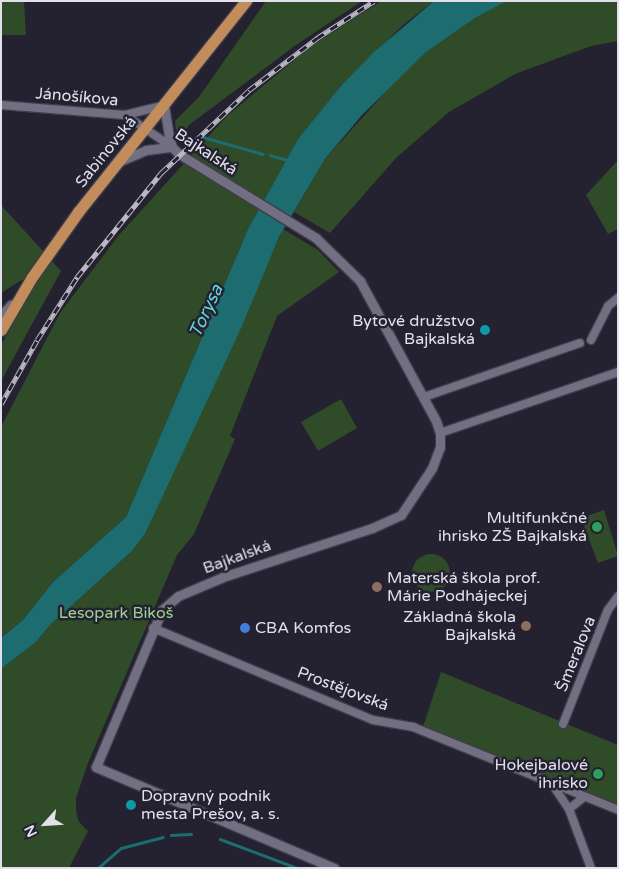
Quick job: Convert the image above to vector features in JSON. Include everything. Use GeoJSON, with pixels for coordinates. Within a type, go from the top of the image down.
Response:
{"type":"FeatureCollection","features":[{"type":"Feature","properties":{"kind":"main road","name":"Sabinovská"},"geometry":{"type":"LineString","coordinates":[[1,330],[22,292],[60,237],[246,1]]}},
{"type":"Feature","properties":{"kind":"street","name":"Jánošíkova"},"geometry":{"type":"LineString","coordinates":[[1,105],[125,115],[146,129]]}},
{"type":"Feature","properties":{"kind":"street"},"geometry":{"type":"LineString","coordinates":[[118,163],[146,150],[172,147],[164,105],[125,115]]}},
{"type":"Feature","properties":{"kind":"street","name":"Bajkalská"},"geometry":{"type":"LineString","coordinates":[[146,129],[224,182],[291,221],[326,246],[360,281],[424,397],[440,434],[440,447],[432,468],[401,515],[372,528],[286,555],[178,596],[162,610],[96,767],[331,867]]}},
{"type":"Feature","properties":{"kind":"street"},"geometry":{"type":"LineString","coordinates":[[1,316],[22,292]]}},
{"type":"Feature","properties":{"kind":"street"},"geometry":{"type":"LineString","coordinates":[[591,340],[608,306],[618,298]]}},
{"type":"Feature","properties":{"kind":"street"},"geometry":{"type":"LineString","coordinates":[[424,397],[580,343]]}},
{"type":"Feature","properties":{"kind":"street"},"geometry":{"type":"LineString","coordinates":[[440,434],[618,372]]}},
{"type":"Feature","properties":{"kind":"street","name":"Šmeralova"},"geometry":{"type":"LineString","coordinates":[[563,724],[608,610],[618,596]]}},
{"type":"Feature","properties":{"kind":"street","name":"Prostějovská"},"geometry":{"type":"LineString","coordinates":[[153,628],[374,720],[413,727],[618,810]]}},
{"type":"Feature","properties":{"kind":"street"},"geometry":{"type":"LineString","coordinates":[[552,784],[570,809],[591,868]]}},
{"type":"Feature","properties":{"kind":"street"},"geometry":{"type":"LineString","coordinates":[[570,809],[584,797]]}},
{"type":"Feature","properties":{"kind":"green space"},"geometry":{"type":"Polygon","coordinates":[[[1,1],[24,1],[26,35],[1,35],[1,1]]]}},
{"type":"Feature","properties":{"kind":"green space"},"geometry":{"type":"Polygon","coordinates":[[[266,1],[362,1],[296,45],[189,125],[177,143],[175,121],[199,97],[266,1]]]}},
{"type":"Feature","properties":{"kind":"green space"},"geometry":{"type":"Polygon","coordinates":[[[381,1],[434,1],[404,24],[339,88],[298,139],[248,229],[126,517],[53,582],[23,620],[1,638],[1,427],[60,313],[119,235],[227,116],[311,46],[381,1]]]}},
{"type":"Feature","properties":{"kind":"green space"},"geometry":{"type":"Polygon","coordinates":[[[507,1],[618,1],[618,41],[591,46],[515,74],[449,112],[396,158],[330,233],[294,212],[325,159],[398,78],[425,53],[475,18],[507,1]]]}},
{"type":"Feature","properties":{"kind":"green space"},"geometry":{"type":"Polygon","coordinates":[[[618,160],[618,229],[608,234],[586,195],[618,160]]]}},
{"type":"Feature","properties":{"kind":"green space"},"geometry":{"type":"Polygon","coordinates":[[[1,205],[61,271],[1,381],[1,345],[16,318],[11,316],[38,270],[1,293],[1,205]]]}},
{"type":"Feature","properties":{"kind":"green space","name":"Lesopark Bikoš"},"geometry":{"type":"Polygon","coordinates":[[[283,229],[318,250],[339,272],[277,316],[230,436],[235,439],[194,534],[177,555],[88,763],[76,798],[76,811],[79,822],[88,831],[69,868],[1,868],[1,669],[36,642],[50,625],[132,551],[145,534],[283,229]]]}},
{"type":"Feature","properties":{"kind":"green space"},"geometry":{"type":"Polygon","coordinates":[[[341,399],[357,428],[318,451],[301,422],[341,399]]]}},
{"type":"Feature","properties":{"kind":"green space","name":"Multifunkčné ihrisko ZŠ Bajkalská"},"geometry":{"type":"Polygon","coordinates":[[[604,510],[618,556],[598,563],[581,518],[604,510]]]}},
{"type":"Feature","properties":{"kind":"green space"},"geometry":{"type":"Polygon","coordinates":[[[431,554],[438,555],[444,560],[449,566],[449,580],[444,586],[438,591],[431,592],[424,591],[418,586],[413,580],[412,573],[413,566],[418,560],[424,555],[431,554]]]}},
{"type":"Feature","properties":{"kind":"green space"},"geometry":{"type":"Polygon","coordinates":[[[441,672],[618,745],[618,809],[421,733],[441,672]]]}},
{"type":"Feature","properties":{"kind":"shaded area"},"geometry":{"type":"Polygon","coordinates":[[[434,1],[507,1],[475,18],[425,53],[362,115],[325,159],[279,237],[242,326],[145,534],[132,551],[50,625],[36,642],[1,669],[1,638],[23,620],[53,582],[126,517],[248,229],[298,139],[339,88],[374,52],[434,1]]]}},
{"type":"Feature","properties":{"kind":"waterway"},"geometry":{"type":"LineString","coordinates":[[203,137],[263,154]]}},
{"type":"Feature","properties":{"kind":"waterway"},"geometry":{"type":"LineString","coordinates":[[270,155],[288,160]]}},
{"type":"Feature","properties":{"kind":"waterway"},"geometry":{"type":"LineString","coordinates":[[171,835],[191,834]]}},
{"type":"Feature","properties":{"kind":"waterway"},"geometry":{"type":"LineString","coordinates":[[98,868],[121,848],[163,837]]}},
{"type":"Feature","properties":{"kind":"waterway"},"geometry":{"type":"LineString","coordinates":[[220,839],[297,868]]}},
{"type":"Feature","properties":{"kind":"railway"},"geometry":{"type":"LineString","coordinates":[[1,404],[37,340],[77,277],[161,173],[249,90],[317,38],[374,1]]}},
{"type":"Feature","properties":{"kind":"place","name":"Bytové družstvo Bajkalská"},"geometry":{"type":"Point","coordinates":[485,330]}},
{"type":"Feature","properties":{"kind":"place","name":"Multifunkčné ihrisko ZŠ Bajkalská"},"geometry":{"type":"Point","coordinates":[597,527]}},
{"type":"Feature","properties":{"kind":"place","name":"Materská škola prof. Márie Podhájeckej"},"geometry":{"type":"Point","coordinates":[377,587]}},
{"type":"Feature","properties":{"kind":"place","name":"Základná škola Bajkalská"},"geometry":{"type":"Point","coordinates":[526,626]}},
{"type":"Feature","properties":{"kind":"place","name":"CBA Komfos"},"geometry":{"type":"Point","coordinates":[245,628]}},
{"type":"Feature","properties":{"kind":"place","name":"Hokejbalové ihrisko"},"geometry":{"type":"Point","coordinates":[598,774]}},
{"type":"Feature","properties":{"kind":"place","name":"Dopravný podnik mesta Prešov, a. s."},"geometry":{"type":"Point","coordinates":[131,805]}},
{"type":"Feature","properties":{"kind":"water label","name":"Torysa"},"geometry":{"type":"Point","coordinates":[206,311]}}]}
